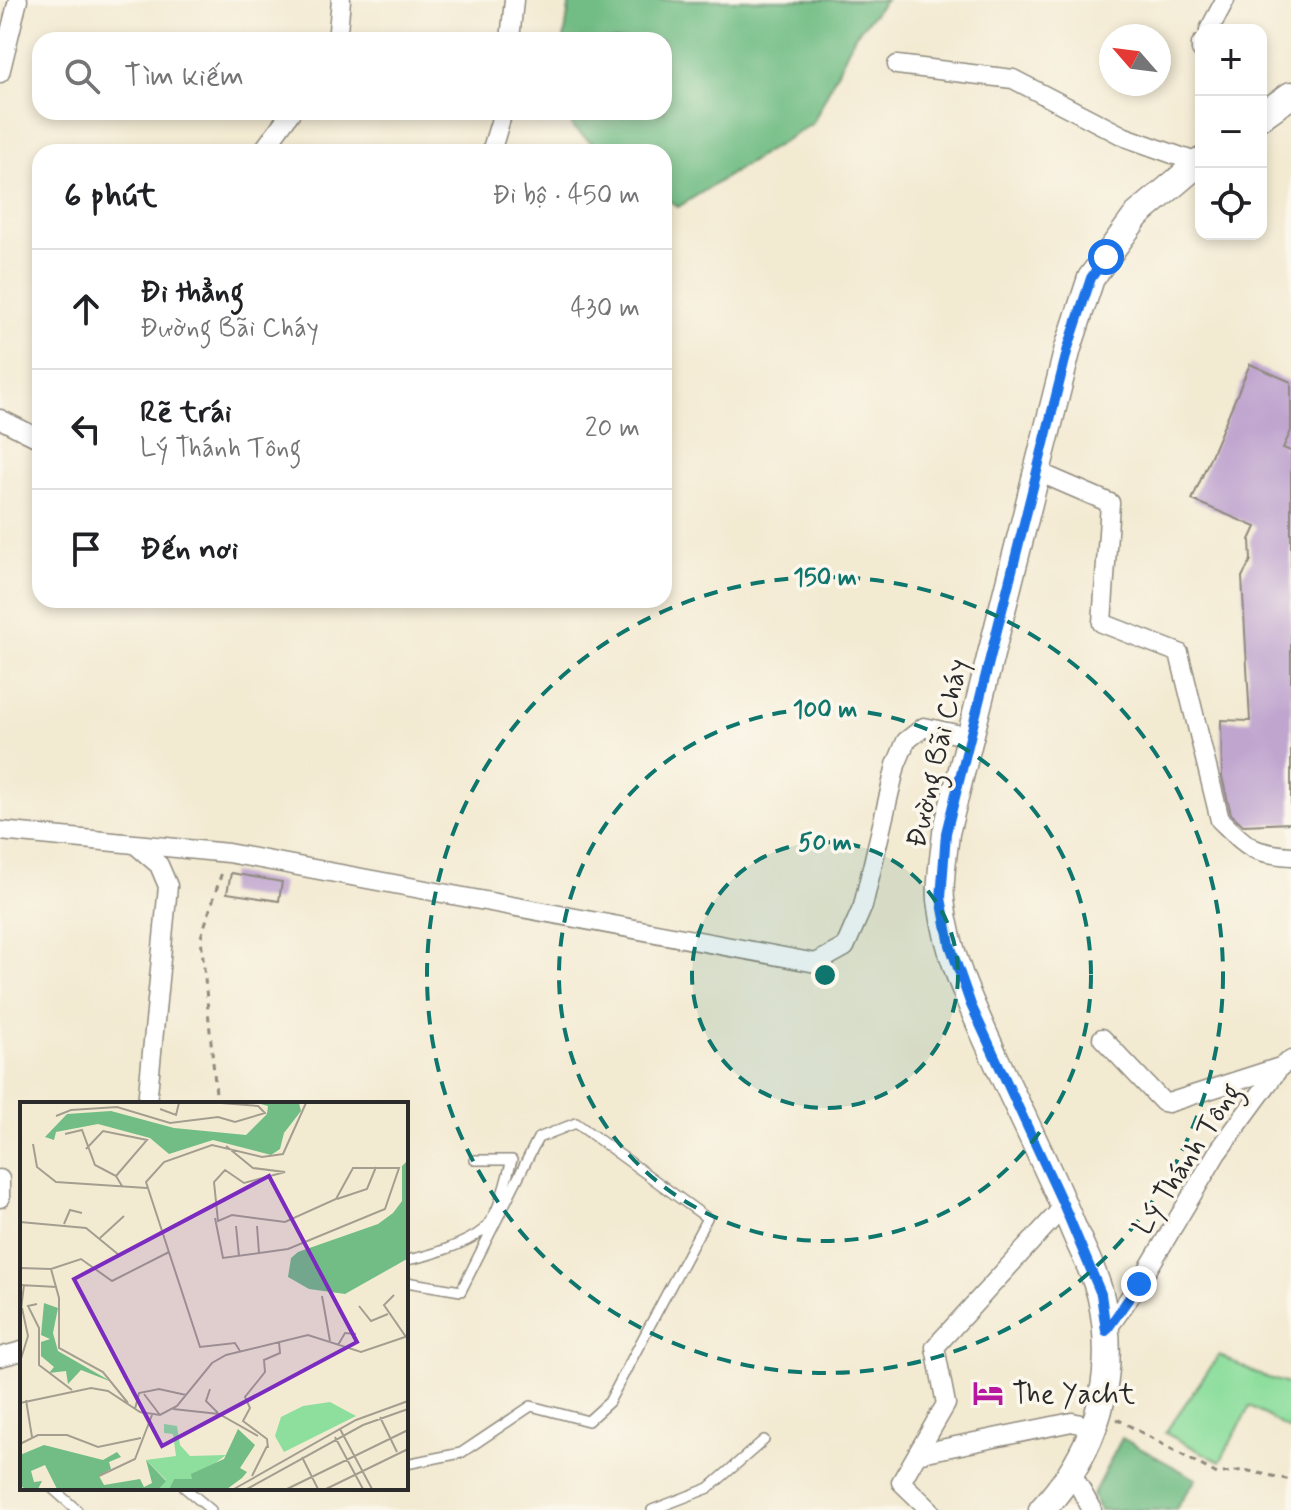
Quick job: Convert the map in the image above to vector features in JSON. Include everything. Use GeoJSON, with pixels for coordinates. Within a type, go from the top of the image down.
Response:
{"type":"FeatureCollection","features":[{"type":"Feature","properties":{"kind":"main road"},"geometry":{"type":"LineString","coordinates":[[1267,112],[1291,95]]}},
{"type":"Feature","properties":{"kind":"main road","name":"Đường Bãi Cháy"},"geometry":{"type":"LineString","coordinates":[[1042,1510],[1072,1473],[1097,1420],[1105,1385],[1106,1331],[1101,1294],[971,1005],[950,945],[941,898],[946,833],[1068,348],[1091,278],[1137,215],[1195,166]]}},
{"type":"Feature","properties":{"kind":"street"},"geometry":{"type":"LineString","coordinates":[[0,73],[18,0]]}},
{"type":"Feature","properties":{"kind":"street"},"geometry":{"type":"LineString","coordinates":[[338,32],[341,0]]}},
{"type":"Feature","properties":{"kind":"street"},"geometry":{"type":"LineString","coordinates":[[511,32],[514,0]]}},
{"type":"Feature","properties":{"kind":"street"},"geometry":{"type":"LineString","coordinates":[[1212,24],[1225,0]]}},
{"type":"Feature","properties":{"kind":"street"},"geometry":{"type":"LineString","coordinates":[[897,65],[1013,79],[1125,137],[1195,160]]}},
{"type":"Feature","properties":{"kind":"street"},"geometry":{"type":"LineString","coordinates":[[268,144],[285,120]]}},
{"type":"Feature","properties":{"kind":"street"},"geometry":{"type":"LineString","coordinates":[[493,144],[501,120]]}},
{"type":"Feature","properties":{"kind":"street"},"geometry":{"type":"LineString","coordinates":[[0,419],[32,435]]}},
{"type":"Feature","properties":{"kind":"street"},"geometry":{"type":"LineString","coordinates":[[1036,471],[1110,503],[1102,623],[1179,653],[1220,820],[1260,854],[1291,856]]}},
{"type":"Feature","properties":{"kind":"street"},"geometry":{"type":"LineString","coordinates":[[0,831],[228,853],[816,963],[845,947],[863,906],[896,765],[906,741],[924,727],[970,737]]}},
{"type":"Feature","properties":{"kind":"street"},"geometry":{"type":"LineString","coordinates":[[137,846],[159,865],[168,886],[147,1102]]}},
{"type":"Feature","properties":{"kind":"street"},"geometry":{"type":"LineString","coordinates":[[1102,1038],[1163,1102],[1168,1103],[1286,1063]]}},
{"type":"Feature","properties":{"kind":"street","name":"Lý Thánh Tông"},"geometry":{"type":"LineString","coordinates":[[1106,1331],[1139,1284],[1217,1153],[1286,1063]]}},
{"type":"Feature","properties":{"kind":"street"},"geometry":{"type":"LineString","coordinates":[[0,1179],[0,1198]]}},
{"type":"Feature","properties":{"kind":"street"},"geometry":{"type":"LineString","coordinates":[[930,1510],[901,1482],[946,1404],[935,1347],[1064,1206]]}},
{"type":"Feature","properties":{"kind":"street"},"geometry":{"type":"LineString","coordinates":[[0,1357],[20,1352]]}},
{"type":"Feature","properties":{"kind":"street"},"geometry":{"type":"LineString","coordinates":[[917,1454],[1072,1422],[1097,1420]]}},
{"type":"Feature","properties":{"kind":"street"},"geometry":{"type":"LineString","coordinates":[[1072,1473],[1092,1510]]}},
{"type":"Feature","properties":{"kind":"lane"},"geometry":{"type":"LineString","coordinates":[[408,1282],[461,1291],[538,1138],[576,1123],[707,1218],[609,1402],[588,1421],[531,1406],[461,1453],[408,1464]]}},
{"type":"Feature","properties":{"kind":"lane"},"geometry":{"type":"LineString","coordinates":[[475,1160],[512,1160],[530,1154]]}},
{"type":"Feature","properties":{"kind":"lane"},"geometry":{"type":"LineString","coordinates":[[408,1260],[429,1257],[482,1230],[495,1211],[512,1160]]}},
{"type":"Feature","properties":{"kind":"lane"},"geometry":{"type":"LineString","coordinates":[[652,1510],[709,1488],[764,1440]]}},
{"type":"Feature","properties":{"kind":"lane"},"geometry":{"type":"LineString","coordinates":[[54,1490],[77,1510]]}},
{"type":"Feature","properties":{"kind":"lane"},"geometry":{"type":"LineString","coordinates":[[187,1490],[211,1510]]}},
{"type":"Feature","properties":{"kind":"path"},"geometry":{"type":"LineString","coordinates":[[217,1102],[201,937],[228,853]]}},
{"type":"Feature","properties":{"kind":"path"},"geometry":{"type":"LineString","coordinates":[[1097,1420],[1127,1423],[1217,1474],[1244,1470],[1291,1480]]}},
{"type":"Feature","properties":{"kind":"green space"},"geometry":{"type":"Polygon","coordinates":[[[570,0],[886,0],[855,35],[813,123],[678,207],[672,203],[672,144],[594,144],[573,128],[571,120],[672,120],[672,32],[565,32],[570,0]]]}},
{"type":"Feature","properties":{"kind":"green space"},"geometry":{"type":"Polygon","coordinates":[[[1219,1355],[1262,1376],[1291,1385],[1291,1431],[1250,1406],[1220,1462],[1165,1433],[1219,1355]]]}},
{"type":"Feature","properties":{"kind":"green space"},"geometry":{"type":"Polygon","coordinates":[[[1122,1438],[1196,1479],[1175,1510],[1100,1510],[1092,1496],[1122,1438]]]}},
{"type":"Feature","properties":{"kind":"building"},"geometry":{"type":"Polygon","coordinates":[[[1250,364],[1291,382],[1291,431],[1283,448],[1291,451],[1291,823],[1243,825],[1231,814],[1222,777],[1221,720],[1250,721],[1242,577],[1251,560],[1250,540],[1256,527],[1192,500],[1250,364]]]}},
{"type":"Feature","properties":{"kind":"building"},"geometry":{"type":"Polygon","coordinates":[[[231,873],[282,882],[279,901],[227,893],[231,873]]]}},
{"type":"Feature","properties":{"kind":"place","name":"The Yacht"},"geometry":{"type":"Point","coordinates":[988,1393]}},
{"type":"Feature","properties":{"kind":"route"},"geometry":{"type":"LineString","coordinates":[[1106,257],[1091,278],[1068,348],[946,833],[941,898],[950,945],[971,1005],[1101,1294],[1106,1331],[1139,1284]]}}]}
